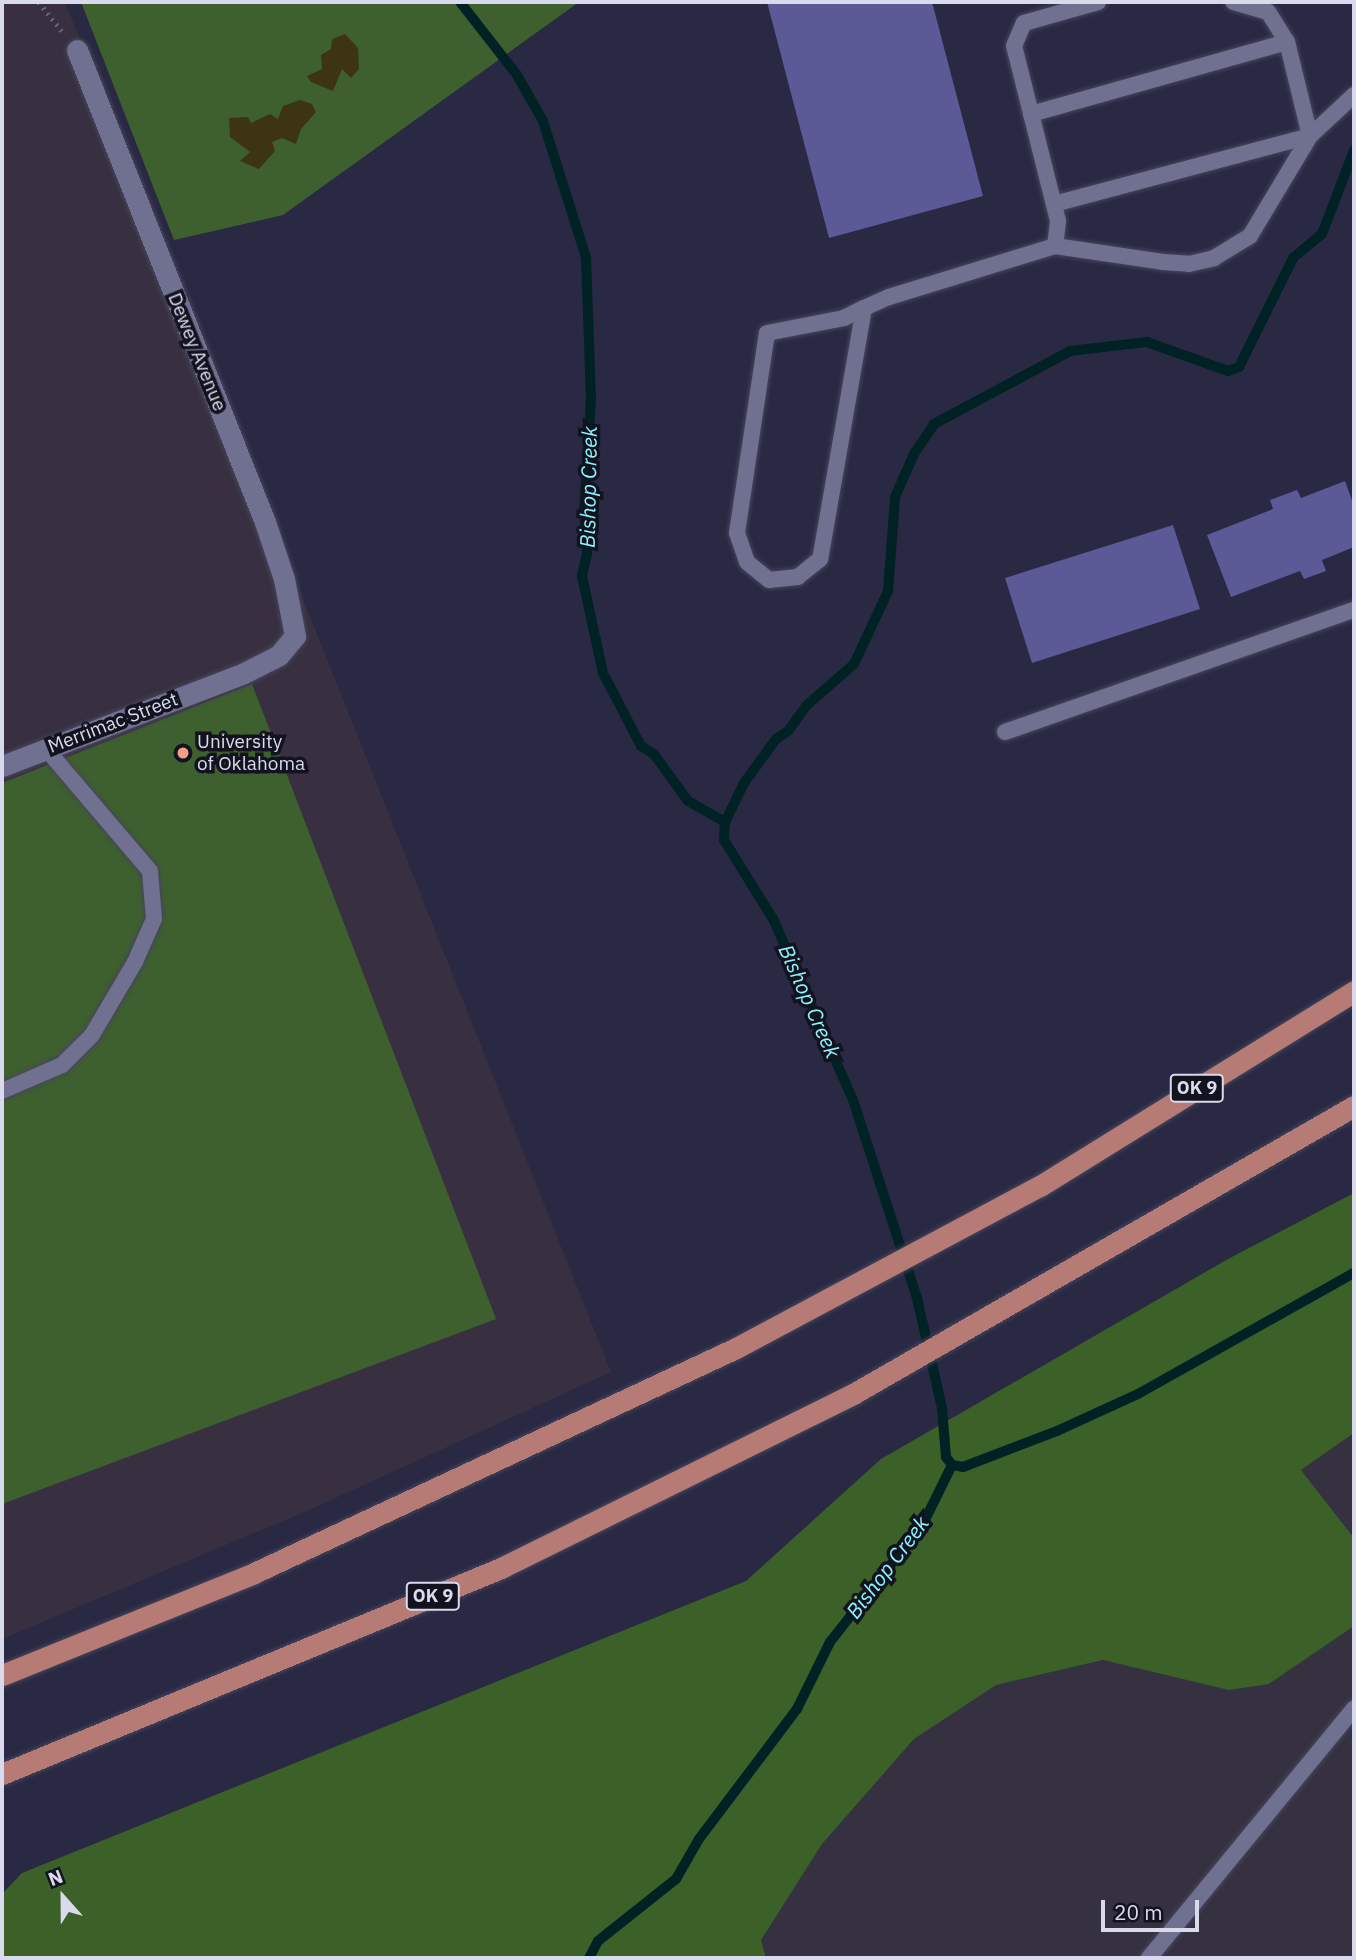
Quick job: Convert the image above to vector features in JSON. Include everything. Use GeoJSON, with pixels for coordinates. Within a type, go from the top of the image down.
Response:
{"type":"FeatureCollection","features":[{"type":"Feature","properties":{"kind":"highway","name":"OK 9"},"geometry":{"type":"LineString","coordinates":[[2,1675],[254,1573],[825,1302],[1041,1186],[1354,991]]}},
{"type":"Feature","properties":{"kind":"highway","name":"OK 9"},"geometry":{"type":"LineString","coordinates":[[2,1774],[501,1568],[853,1394],[1062,1278],[1354,1106]]}},
{"type":"Feature","properties":{"kind":"street","name":"Dewey Avenue"},"geometry":{"type":"LineString","coordinates":[[77,50],[265,522],[294,620],[295,636],[289,647],[244,673],[224,679]]}},
{"type":"Feature","properties":{"kind":"street","name":"Merrimac Street"},"geometry":{"type":"LineString","coordinates":[[2,766],[224,679]]}},
{"type":"Feature","properties":{"kind":"lane"},"geometry":{"type":"LineString","coordinates":[[1055,246],[1058,221],[1014,46],[1024,23],[1098,2]]}},
{"type":"Feature","properties":{"kind":"lane"},"geometry":{"type":"LineString","coordinates":[[1233,2],[1268,12],[1287,43],[1310,136]]}},
{"type":"Feature","properties":{"kind":"lane"},"geometry":{"type":"LineString","coordinates":[[1031,114],[1287,43]]}},
{"type":"Feature","properties":{"kind":"lane"},"geometry":{"type":"LineString","coordinates":[[864,308],[820,559],[798,577],[769,580],[747,562],[737,533],[767,333],[844,318],[864,308],[1055,246],[1189,264],[1232,250],[1250,236],[1310,136],[1354,95]]}},
{"type":"Feature","properties":{"kind":"lane"},"geometry":{"type":"LineString","coordinates":[[1054,204],[1310,136]]}},
{"type":"Feature","properties":{"kind":"lane"},"geometry":{"type":"LineString","coordinates":[[1005,732],[1354,610]]}},
{"type":"Feature","properties":{"kind":"lane"},"geometry":{"type":"LineString","coordinates":[[2,1091],[62,1065],[92,1035],[135,962],[153,919],[150,871],[46,749]]}},
{"type":"Feature","properties":{"kind":"lane"},"geometry":{"type":"LineString","coordinates":[[1149,1958],[1354,1708]]}},
{"type":"Feature","properties":{"kind":"path"},"geometry":{"type":"LineString","coordinates":[[39,2],[77,50]]}},
{"type":"Feature","properties":{"kind":"shaded area","name":"University of Oklahoma"},"geometry":{"type":"Polygon","coordinates":[[[2,2],[65,2],[611,1372],[309,1510],[2,1639],[2,2]]]}},
{"type":"Feature","properties":{"kind":"shaded area"},"geometry":{"type":"Polygon","coordinates":[[[1354,1433],[1354,1538],[1301,1470],[1354,1433]]]}},
{"type":"Feature","properties":{"kind":"shaded area"},"geometry":{"type":"Polygon","coordinates":[[[1354,1626],[1354,1958],[766,1958],[761,1940],[822,1844],[914,1739],[996,1685],[1103,1660],[1162,1673],[1269,1684],[1354,1626]]]}},
{"type":"Feature","properties":{"kind":"green space"},"geometry":{"type":"Polygon","coordinates":[[[81,2],[579,2],[283,215],[174,240],[81,2]]]}},
{"type":"Feature","properties":{"kind":"green space"},"geometry":{"type":"Polygon","coordinates":[[[252,684],[496,1319],[2,1504],[2,783],[252,684]]]}},
{"type":"Feature","properties":{"kind":"green space"},"geometry":{"type":"Polygon","coordinates":[[[1354,1193],[1354,1433],[1301,1470],[1354,1538],[1354,1626],[1269,1684],[1229,1690],[1103,1660],[996,1685],[914,1739],[822,1844],[761,1940],[766,1958],[2,1958],[2,1894],[22,1873],[746,1581],[881,1459],[1228,1259],[1354,1193]]]}},
{"type":"Feature","properties":{"kind":"sand"},"geometry":{"type":"Polygon","coordinates":[[[345,34],[358,48],[359,69],[351,78],[342,69],[333,91],[311,82],[307,76],[322,69],[321,55],[331,49],[332,39],[345,34]]]}},
{"type":"Feature","properties":{"kind":"sand"},"geometry":{"type":"Polygon","coordinates":[[[300,100],[312,104],[316,112],[301,129],[296,144],[282,138],[272,142],[275,151],[259,169],[240,161],[250,152],[230,137],[229,118],[248,117],[251,123],[270,114],[278,119],[283,106],[300,100]]]}},
{"type":"Feature","properties":{"kind":"building"},"geometry":{"type":"Polygon","coordinates":[[[767,2],[932,2],[983,196],[829,238],[767,2]]]}},
{"type":"Feature","properties":{"kind":"building"},"geometry":{"type":"Polygon","coordinates":[[[1345,481],[1354,506],[1354,547],[1322,560],[1326,571],[1304,579],[1300,571],[1231,597],[1207,535],[1273,509],[1270,500],[1297,490],[1301,498],[1345,481]]]}},
{"type":"Feature","properties":{"kind":"building"},"geometry":{"type":"Polygon","coordinates":[[[1173,525],[1200,609],[1032,663],[1005,578],[1173,525]]]}},
{"type":"Feature","properties":{"kind":"waterway","name":"Bishop Creek"},"geometry":{"type":"LineString","coordinates":[[460,2],[517,75],[543,121],[586,257],[591,397],[584,510],[587,554],[582,576],[603,673],[641,746],[654,754],[688,801],[725,822]]}},
{"type":"Feature","properties":{"kind":"waterway"},"geometry":{"type":"LineString","coordinates":[[952,1465],[946,1457],[942,1408],[917,1298],[853,1100],[773,919],[724,840],[725,822],[744,783],[776,739],[788,731],[807,705],[854,664],[888,591],[895,497],[914,454],[934,424],[1070,351],[1147,342],[1228,371],[1239,367],[1293,258],[1322,234],[1354,150]]}},
{"type":"Feature","properties":{"kind":"waterway"},"geometry":{"type":"LineString","coordinates":[[952,1465],[963,1467],[1057,1431],[1138,1394],[1354,1273]]}},
{"type":"Feature","properties":{"kind":"waterway","name":"Bishop Creek"},"geometry":{"type":"LineString","coordinates":[[589,1958],[598,1941],[676,1879],[699,1839],[797,1709],[830,1642],[923,1524],[952,1465]]}},
{"type":"Feature","properties":{"kind":"place","name":"University of Oklahoma"},"geometry":{"type":"Point","coordinates":[183,753]}}]}
